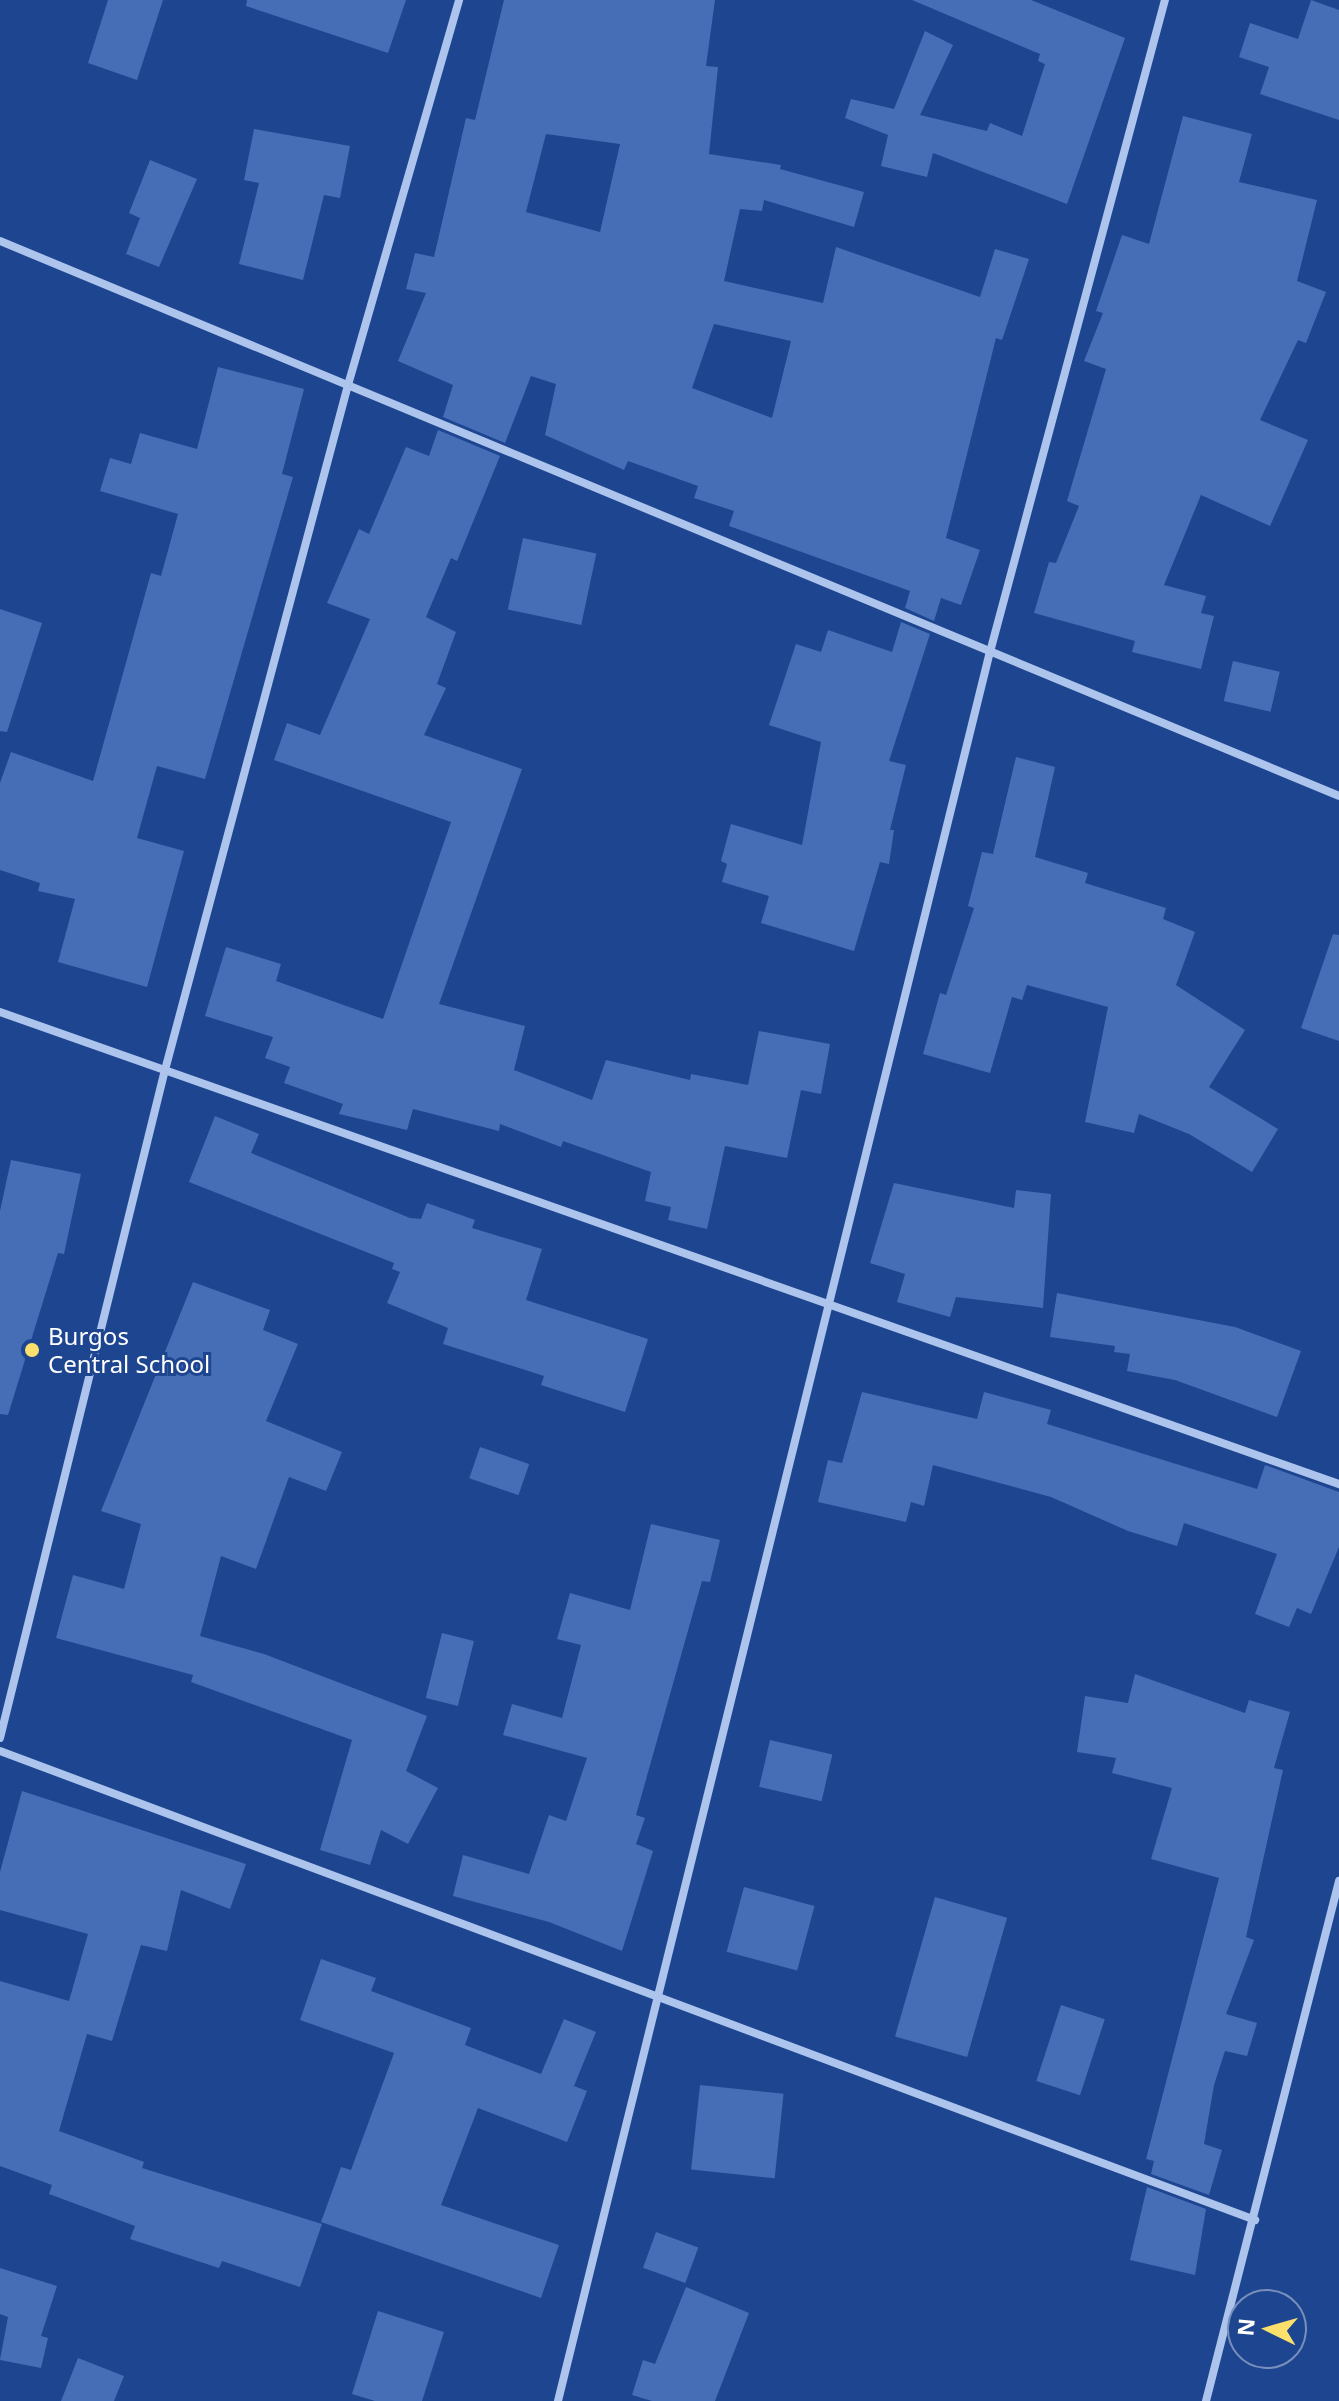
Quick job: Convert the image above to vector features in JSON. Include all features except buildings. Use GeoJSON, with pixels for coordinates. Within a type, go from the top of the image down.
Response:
{"type":"FeatureCollection","features":[{"type":"Feature","properties":{"kind":"street"},"geometry":{"type":"LineString","coordinates":[[0,1738],[165,1070],[348,385],[459,0]]}},
{"type":"Feature","properties":{"kind":"street"},"geometry":{"type":"LineString","coordinates":[[558,2401],[661,1995],[990,652],[1165,0]]}},
{"type":"Feature","properties":{"kind":"street"},"geometry":{"type":"LineString","coordinates":[[0,241],[1339,796]]}},
{"type":"Feature","properties":{"kind":"street"},"geometry":{"type":"LineString","coordinates":[[0,1012],[828,1308],[1339,1484]]}},
{"type":"Feature","properties":{"kind":"street"},"geometry":{"type":"LineString","coordinates":[[0,1751],[661,1995],[1255,2220]]}},
{"type":"Feature","properties":{"kind":"street"},"geometry":{"type":"LineString","coordinates":[[1206,2401],[1255,2220],[1339,1881]]}},
{"type":"Feature","properties":{"kind":"place","name":"Burgos Central School"},"geometry":{"type":"Point","coordinates":[32,1350]}}]}
